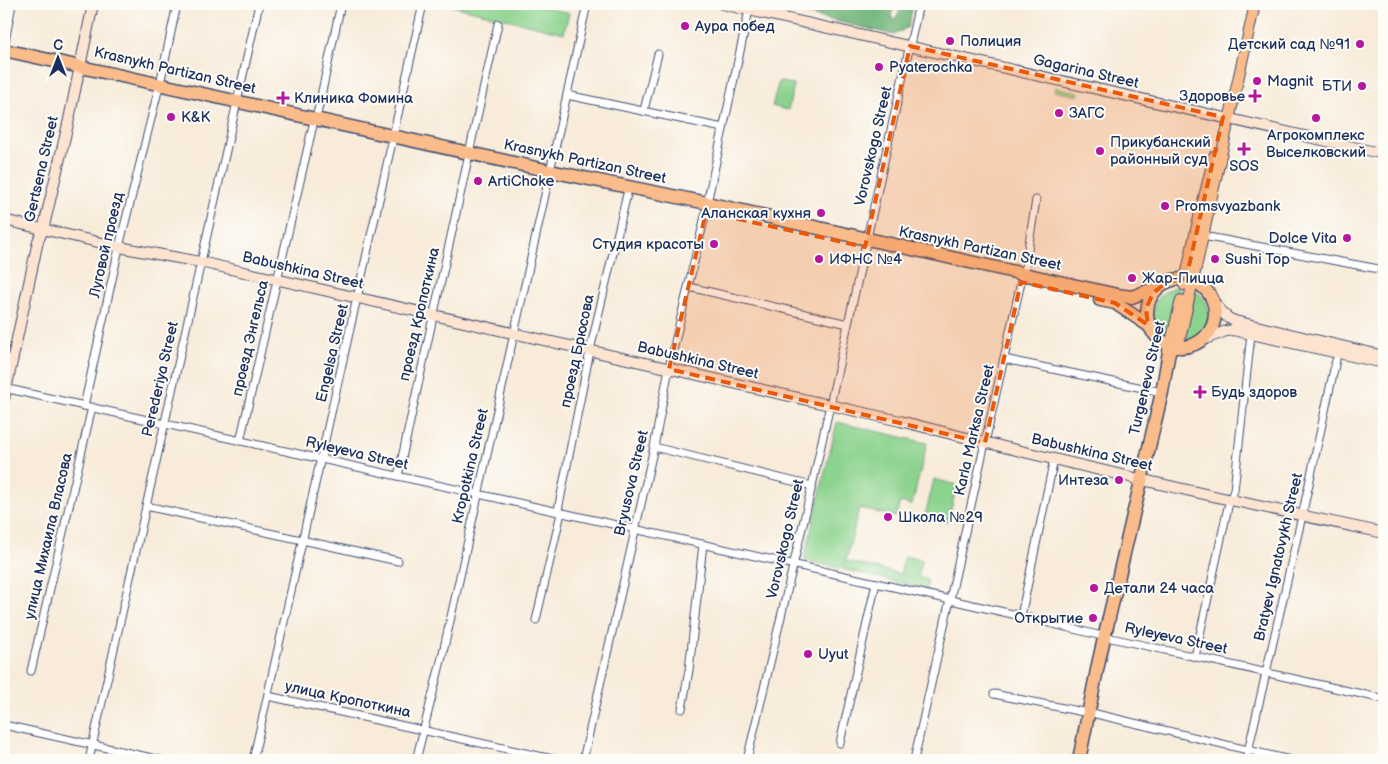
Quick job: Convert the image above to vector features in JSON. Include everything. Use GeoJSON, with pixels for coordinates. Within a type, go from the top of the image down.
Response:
{"type":"FeatureCollection","features":[{"type":"Feature","properties":{"kind":"highway","name":"Krasnykh Partizan Street"},"geometry":{"type":"LineString","coordinates":[[4,48],[79,70]]}},
{"type":"Feature","properties":{"kind":"highway","name":"Krasnykh Partizan Street"},"geometry":{"type":"LineString","coordinates":[[4,58],[79,70],[159,87],[1022,278],[1132,296],[1176,279],[1189,280]]}},
{"type":"Feature","properties":{"kind":"highway","name":"Krasnykh Partizan Street"},"geometry":{"type":"LineString","coordinates":[[549,174],[627,194],[707,208]]}},
{"type":"Feature","properties":{"kind":"highway","name":"Krasnykh Partizan Street"},"geometry":{"type":"LineString","coordinates":[[1022,278],[1115,303],[1148,326],[1157,338],[1174,347]]}},
{"type":"Feature","properties":{"kind":"highway"},"geometry":{"type":"LineString","coordinates":[[1174,347],[1193,346],[1203,340],[1215,320],[1214,303],[1206,290],[1189,280]]}},
{"type":"Feature","properties":{"kind":"highway"},"geometry":{"type":"LineString","coordinates":[[1148,326],[1146,309],[1148,301],[1158,287]]}},
{"type":"Feature","properties":{"kind":"highway","name":"Turgeneva Street"},"geometry":{"type":"LineString","coordinates":[[1144,480],[1162,392],[1174,347]]}},
{"type":"Feature","properties":{"kind":"highway","name":"Turgeneva Street"},"geometry":{"type":"LineString","coordinates":[[1086,760],[1092,714],[1107,637],[1174,347]]}},
{"type":"Feature","properties":{"kind":"highway","name":"Turgeneva Street"},"geometry":{"type":"LineString","coordinates":[[1079,760],[1092,714]]}},
{"type":"Feature","properties":{"kind":"main road","name":"Turgeneva Street"},"geometry":{"type":"LineString","coordinates":[[1174,347],[1189,280],[1203,236],[1249,4]]}},
{"type":"Feature","properties":{"kind":"main road","name":"Turgeneva Street"},"geometry":{"type":"LineString","coordinates":[[1189,280],[1195,234],[1255,4]]}},
{"type":"Feature","properties":{"kind":"street"},"geometry":{"type":"LineString","coordinates":[[4,48],[12,4]]}},
{"type":"Feature","properties":{"kind":"street","name":"Gertsena Street"},"geometry":{"type":"LineString","coordinates":[[5,391],[93,4]]}},
{"type":"Feature","properties":{"kind":"street","name":"Луговой проезд"},"geometry":{"type":"LineString","coordinates":[[88,407],[119,247],[159,87],[177,4]]}},
{"type":"Feature","properties":{"kind":"street","name":"Perederiya Street"},"geometry":{"type":"LineString","coordinates":[[89,760],[259,4]]}},
{"type":"Feature","properties":{"kind":"street","name":"проезд Энгельса"},"geometry":{"type":"LineString","coordinates":[[240,441],[341,4]]}},
{"type":"Feature","properties":{"kind":"street","name":"Engelsa Street"},"geometry":{"type":"LineString","coordinates":[[253,760],[423,4]]}},
{"type":"Feature","properties":{"kind":"street","name":"Kropotkina Street"},"geometry":{"type":"LineString","coordinates":[[416,760],[444,647],[587,4]]}},
{"type":"Feature","properties":{"kind":"street","name":"Gagarina Street"},"geometry":{"type":"LineString","coordinates":[[722,4],[1384,154]]}},
{"type":"Feature","properties":{"kind":"street","name":"Vorovskogo Street"},"geometry":{"type":"LineString","coordinates":[[747,760],[812,486],[919,4]]}},
{"type":"Feature","properties":{"kind":"street","name":"Bryusova Street"},"geometry":{"type":"LineString","coordinates":[[583,760],[654,447],[669,369],[707,208],[749,10]]}},
{"type":"Feature","properties":{"kind":"street","name":"проезд Кропоткина"},"geometry":{"type":"LineString","coordinates":[[398,476],[498,24]]}},
{"type":"Feature","properties":{"kind":"street"},"geometry":{"type":"LineString","coordinates":[[644,110],[658,54]]}},
{"type":"Feature","properties":{"kind":"street"},"geometry":{"type":"LineString","coordinates":[[567,95],[723,128]]}},
{"type":"Feature","properties":{"kind":"street","name":"проезд Брюсова"},"geometry":{"type":"LineString","coordinates":[[536,620],[561,513],[558,510],[590,351],[627,194]]}},
{"type":"Feature","properties":{"kind":"street","name":"Karla Marksa Street"},"geometry":{"type":"LineString","coordinates":[[914,760],[1022,278],[1036,200]]}},
{"type":"Feature","properties":{"kind":"street","name":"Babushkina Street"},"geometry":{"type":"LineString","coordinates":[[4,220],[119,247],[200,262],[830,405],[1230,500],[1384,533]]}},
{"type":"Feature","properties":{"kind":"street"},"geometry":{"type":"LineString","coordinates":[[1203,236],[1384,270]]}},
{"type":"Feature","properties":{"kind":"street"},"geometry":{"type":"LineString","coordinates":[[689,287],[848,324]]}},
{"type":"Feature","properties":{"kind":"street"},"geometry":{"type":"LineString","coordinates":[[1214,303],[1228,318],[1235,321],[1384,356]]}},
{"type":"Feature","properties":{"kind":"street"},"geometry":{"type":"LineString","coordinates":[[1203,340],[1233,330],[1384,363]]}},
{"type":"Feature","properties":{"kind":"street"},"geometry":{"type":"LineString","coordinates":[[1195,657],[1230,500],[1234,490],[1251,334]]}},
{"type":"Feature","properties":{"kind":"street"},"geometry":{"type":"LineString","coordinates":[[1004,359],[1162,392]]}},
{"type":"Feature","properties":{"kind":"street","name":"Bratyev Ignatovykh Street"},"geometry":{"type":"LineString","coordinates":[[1246,760],[1336,360]]}},
{"type":"Feature","properties":{"kind":"street","name":"Ryleyeva Street"},"geometry":{"type":"LineString","coordinates":[[5,391],[88,407],[703,544],[1384,699]]}},
{"type":"Feature","properties":{"kind":"street","name":"улица Михаила Власова"},"geometry":{"type":"LineString","coordinates":[[31,671],[88,407]]}},
{"type":"Feature","properties":{"kind":"street"},"geometry":{"type":"LineString","coordinates":[[654,447],[812,486]]}},
{"type":"Feature","properties":{"kind":"street"},"geometry":{"type":"LineString","coordinates":[[1021,616],[1054,459]]}},
{"type":"Feature","properties":{"kind":"street"},"geometry":{"type":"LineString","coordinates":[[146,506],[398,561]]}},
{"type":"Feature","properties":{"kind":"street"},"geometry":{"type":"LineString","coordinates":[[682,709],[689,670],[703,544]]}},
{"type":"Feature","properties":{"kind":"street"},"geometry":{"type":"LineString","coordinates":[[840,743],[876,583]]}},
{"type":"Feature","properties":{"kind":"street"},"geometry":{"type":"LineString","coordinates":[[994,694],[1092,714],[1290,760]]}},
{"type":"Feature","properties":{"kind":"street","name":"улица Кропоткина"},"geometry":{"type":"LineString","coordinates":[[268,696],[557,760]]}},
{"type":"Feature","properties":{"kind":"street"},"geometry":{"type":"LineString","coordinates":[[4,724],[161,760]]}},
{"type":"Feature","properties":{"kind":"highlighted area"},"geometry":{"type":"Polygon","coordinates":[[[910,46],[1223,117],[1186,279],[1167,282],[1153,293],[1146,309],[1148,325],[1115,303],[1021,282],[985,443],[669,369],[706,212],[865,247],[910,46]]]}},
{"type":"Feature","properties":{"kind":"green space"},"geometry":{"type":"Polygon","coordinates":[[[444,4],[532,4],[569,13],[564,33],[444,4]]]}},
{"type":"Feature","properties":{"kind":"green space"},"geometry":{"type":"Polygon","coordinates":[[[764,4],[895,4],[891,18],[895,19],[904,4],[913,7],[908,27],[894,35],[764,4]]]}},
{"type":"Feature","properties":{"kind":"green space"},"geometry":{"type":"Polygon","coordinates":[[[779,81],[794,85],[788,110],[772,106],[779,81]]]}},
{"type":"Feature","properties":{"kind":"green space"},"geometry":{"type":"Polygon","coordinates":[[[1055,87],[1079,92],[1078,96],[1054,91],[1055,87]]]}},
{"type":"Feature","properties":{"kind":"green space"},"geometry":{"type":"Polygon","coordinates":[[[1180,286],[1167,339],[1159,332],[1155,324],[1154,308],[1162,294],[1180,286]]]}},
{"type":"Feature","properties":{"kind":"green space"},"geometry":{"type":"Polygon","coordinates":[[[1195,290],[1207,304],[1209,320],[1201,333],[1184,342],[1195,290]]]}},
{"type":"Feature","properties":{"kind":"green space"},"geometry":{"type":"Polygon","coordinates":[[[837,422],[927,443],[912,505],[900,502],[896,517],[859,508],[846,561],[900,574],[905,556],[922,560],[918,577],[928,580],[926,589],[804,560],[837,422]]]}},
{"type":"Feature","properties":{"kind":"green space"},"geometry":{"type":"Polygon","coordinates":[[[934,479],[957,485],[948,522],[925,516],[934,479]]]}},
{"type":"Feature","properties":{"kind":"place","name":"Аура побед"},"geometry":{"type":"Point","coordinates":[685,26]}},
{"type":"Feature","properties":{"kind":"place","name":"Полиция"},"geometry":{"type":"Point","coordinates":[950,41]}},
{"type":"Feature","properties":{"kind":"place","name":"Детский сад №91"},"geometry":{"type":"Point","coordinates":[1360,44]}},
{"type":"Feature","properties":{"kind":"place","name":"Pyaterochka"},"geometry":{"type":"Point","coordinates":[879,67]}},
{"type":"Feature","properties":{"kind":"place","name":"Magnit"},"geometry":{"type":"Point","coordinates":[1257,81]}},
{"type":"Feature","properties":{"kind":"place","name":"БТИ"},"geometry":{"type":"Point","coordinates":[1362,86]}},
{"type":"Feature","properties":{"kind":"place","name":"Здоровье"},"geometry":{"type":"Point","coordinates":[1255,96]}},
{"type":"Feature","properties":{"kind":"place","name":"Клиника Фомина"},"geometry":{"type":"Point","coordinates":[283,98]}},
{"type":"Feature","properties":{"kind":"place","name":"ЗАГС"},"geometry":{"type":"Point","coordinates":[1059,113]}},
{"type":"Feature","properties":{"kind":"place","name":"K&K"},"geometry":{"type":"Point","coordinates":[171,117]}},
{"type":"Feature","properties":{"kind":"place","name":"Агрокомплекс Выселковский"},"geometry":{"type":"Point","coordinates":[1316,118]}},
{"type":"Feature","properties":{"kind":"place","name":"SOS"},"geometry":{"type":"Point","coordinates":[1244,149]}},
{"type":"Feature","properties":{"kind":"place","name":"Прикубанский районный суд"},"geometry":{"type":"Point","coordinates":[1100,151]}},
{"type":"Feature","properties":{"kind":"place","name":"ArtiChoke"},"geometry":{"type":"Point","coordinates":[478,181]}},
{"type":"Feature","properties":{"kind":"place","name":"Promsvyazbank"},"geometry":{"type":"Point","coordinates":[1165,206]}},
{"type":"Feature","properties":{"kind":"place","name":"Аланская кухня"},"geometry":{"type":"Point","coordinates":[821,213]}},
{"type":"Feature","properties":{"kind":"place","name":"Dolce Vita"},"geometry":{"type":"Point","coordinates":[1347,238]}},
{"type":"Feature","properties":{"kind":"place","name":"Студия красоты"},"geometry":{"type":"Point","coordinates":[714,244]}},
{"type":"Feature","properties":{"kind":"place","name":"ИФНС №4"},"geometry":{"type":"Point","coordinates":[819,259]}},
{"type":"Feature","properties":{"kind":"place","name":"Sushi Top"},"geometry":{"type":"Point","coordinates":[1215,259]}},
{"type":"Feature","properties":{"kind":"place","name":"Жар-Пицца"},"geometry":{"type":"Point","coordinates":[1132,278]}},
{"type":"Feature","properties":{"kind":"place","name":"Будь здоров"},"geometry":{"type":"Point","coordinates":[1200,392]}},
{"type":"Feature","properties":{"kind":"place","name":"Интеза"},"geometry":{"type":"Point","coordinates":[1119,480]}},
{"type":"Feature","properties":{"kind":"place","name":"Школа №29"},"geometry":{"type":"Point","coordinates":[888,517]}},
{"type":"Feature","properties":{"kind":"place","name":"Детали 24 часа"},"geometry":{"type":"Point","coordinates":[1094,588]}},
{"type":"Feature","properties":{"kind":"place","name":"Открытие"},"geometry":{"type":"Point","coordinates":[1093,618]}},
{"type":"Feature","properties":{"kind":"place","name":"Uyut"},"geometry":{"type":"Point","coordinates":[808,654]}}]}
